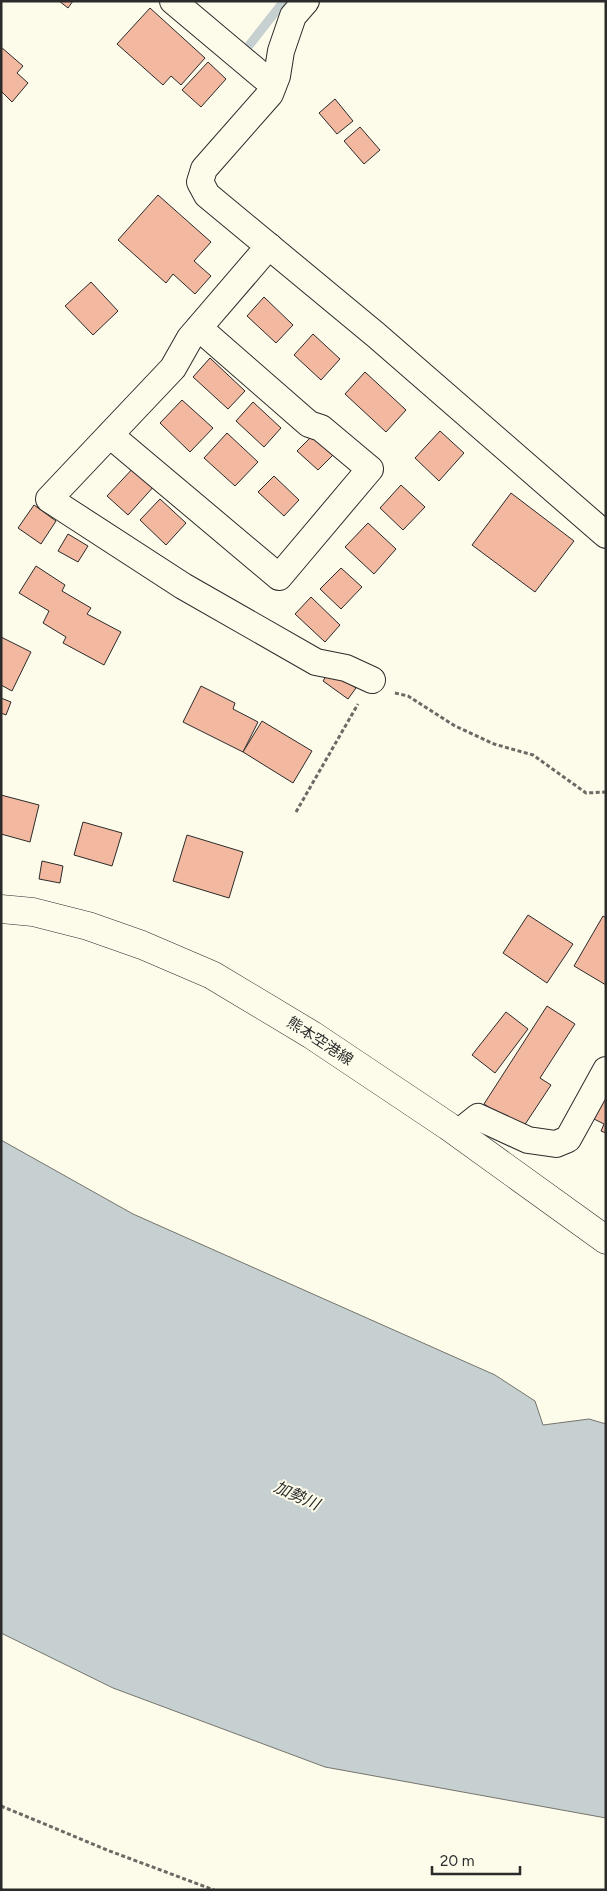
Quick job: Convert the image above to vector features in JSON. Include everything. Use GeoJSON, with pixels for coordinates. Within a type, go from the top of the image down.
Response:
{"type":"FeatureCollection","features":[{"type":"Feature","properties":{"kind":"main road","name":"熊本空港線"},"geometry":{"type":"LineString","coordinates":[[1,909],[34,912],[88,926],[142,945],[212,975],[312,1035],[458,1133],[606,1240]]}},
{"type":"Feature","properties":{"kind":"street"},"geometry":{"type":"LineString","coordinates":[[173,1],[273,85]]}},
{"type":"Feature","properties":{"kind":"street"},"geometry":{"type":"LineString","coordinates":[[306,1],[293,16],[281,51],[277,76],[270,94],[204,169],[200,182],[207,194],[376,335],[606,535]]}},
{"type":"Feature","properties":{"kind":"street"},"geometry":{"type":"LineString","coordinates":[[270,246],[190,338],[173,368],[50,499],[183,586],[316,662],[346,668],[372,680]]}},
{"type":"Feature","properties":{"kind":"street"},"geometry":{"type":"LineString","coordinates":[[110,435],[279,577],[358,484],[370,469],[321,428],[309,424],[199,328]]}},
{"type":"Feature","properties":{"kind":"street"},"geometry":{"type":"LineString","coordinates":[[458,1133],[478,1117],[528,1140],[556,1144],[562,1142],[568,1139],[606,1070]]}},
{"type":"Feature","properties":{"kind":"path"},"geometry":{"type":"LineString","coordinates":[[296,812],[372,680],[395,693],[408,696],[455,726],[494,744],[533,755],[586,793],[606,792]]}},
{"type":"Feature","properties":{"kind":"path"},"geometry":{"type":"LineString","coordinates":[[1,1806],[107,1850],[214,1890]]}},
{"type":"Feature","properties":{"kind":"water","name":"加勢川"},"geometry":{"type":"Polygon","coordinates":[[[1,1140],[133,1214],[495,1375],[535,1401],[543,1425],[589,1419],[606,1424],[606,1818],[325,1767],[113,1688],[1,1633],[1,1140]]]}},
{"type":"Feature","properties":{"kind":"building"},"geometry":{"type":"Polygon","coordinates":[[[59,1],[73,1],[68,8],[59,1]]]}},
{"type":"Feature","properties":{"kind":"building"},"geometry":{"type":"Polygon","coordinates":[[[150,8],[205,58],[181,85],[171,76],[163,85],[117,44],[150,8]]]}},
{"type":"Feature","properties":{"kind":"building"},"geometry":{"type":"Polygon","coordinates":[[[1,47],[23,66],[17,73],[28,83],[12,102],[1,91],[1,47]]]}},
{"type":"Feature","properties":{"kind":"building"},"geometry":{"type":"Polygon","coordinates":[[[208,62],[226,79],[201,107],[182,90],[208,62]]]}},
{"type":"Feature","properties":{"kind":"building"},"geometry":{"type":"Polygon","coordinates":[[[335,99],[353,121],[337,134],[319,113],[335,99]]]}},
{"type":"Feature","properties":{"kind":"building"},"geometry":{"type":"Polygon","coordinates":[[[360,127],[380,150],[364,164],[344,141],[360,127]]]}},
{"type":"Feature","properties":{"kind":"building"},"geometry":{"type":"Polygon","coordinates":[[[158,195],[211,242],[194,261],[211,276],[195,294],[173,274],[166,283],[118,240],[158,195]]]}},
{"type":"Feature","properties":{"kind":"building"},"geometry":{"type":"Polygon","coordinates":[[[91,282],[118,311],[93,335],[65,306],[91,282]]]}},
{"type":"Feature","properties":{"kind":"building"},"geometry":{"type":"Polygon","coordinates":[[[264,297],[293,325],[276,343],[247,316],[264,297]]]}},
{"type":"Feature","properties":{"kind":"building"},"geometry":{"type":"Polygon","coordinates":[[[313,334],[340,359],[321,380],[294,355],[313,334]]]}},
{"type":"Feature","properties":{"kind":"building"},"geometry":{"type":"Polygon","coordinates":[[[210,358],[245,391],[228,409],[193,377],[210,358]]]}},
{"type":"Feature","properties":{"kind":"building"},"geometry":{"type":"Polygon","coordinates":[[[365,372],[406,410],[386,432],[345,394],[365,372]]]}},
{"type":"Feature","properties":{"kind":"building"},"geometry":{"type":"Polygon","coordinates":[[[182,400],[213,428],[190,452],[160,423],[182,400]]]}},
{"type":"Feature","properties":{"kind":"building"},"geometry":{"type":"Polygon","coordinates":[[[253,402],[281,428],[264,447],[236,421],[253,402]]]}},
{"type":"Feature","properties":{"kind":"building"},"geometry":{"type":"Polygon","coordinates":[[[440,431],[464,453],[439,481],[415,458],[440,431]]]}},
{"type":"Feature","properties":{"kind":"building"},"geometry":{"type":"Polygon","coordinates":[[[227,433],[258,462],[235,486],[204,458],[227,433]]]}},
{"type":"Feature","properties":{"kind":"building"},"geometry":{"type":"Polygon","coordinates":[[[313,435],[334,454],[318,470],[297,451],[313,435]]]}},
{"type":"Feature","properties":{"kind":"building"},"geometry":{"type":"Polygon","coordinates":[[[136,465],[156,484],[128,515],[107,496],[136,465]]]}},
{"type":"Feature","properties":{"kind":"building"},"geometry":{"type":"Polygon","coordinates":[[[274,476],[299,500],[284,516],[258,492],[274,476]]]}},
{"type":"Feature","properties":{"kind":"building"},"geometry":{"type":"Polygon","coordinates":[[[401,485],[425,507],[403,530],[380,508],[401,485]]]}},
{"type":"Feature","properties":{"kind":"building"},"geometry":{"type":"Polygon","coordinates":[[[511,493],[574,541],[535,592],[472,545],[511,493]]]}},
{"type":"Feature","properties":{"kind":"building"},"geometry":{"type":"Polygon","coordinates":[[[160,499],[186,523],[166,545],[140,520],[160,499]]]}},
{"type":"Feature","properties":{"kind":"building"},"geometry":{"type":"Polygon","coordinates":[[[34,505],[56,521],[41,544],[18,528],[34,505]]]}},
{"type":"Feature","properties":{"kind":"building"},"geometry":{"type":"Polygon","coordinates":[[[368,523],[396,549],[374,574],[345,547],[368,523]]]}},
{"type":"Feature","properties":{"kind":"building"},"geometry":{"type":"Polygon","coordinates":[[[68,534],[88,546],[78,562],[58,551],[68,534]]]}},
{"type":"Feature","properties":{"kind":"building"},"geometry":{"type":"Polygon","coordinates":[[[36,566],[65,585],[62,591],[91,608],[87,614],[121,632],[104,665],[63,643],[66,637],[43,623],[49,611],[19,593],[36,566]]]}},
{"type":"Feature","properties":{"kind":"building"},"geometry":{"type":"Polygon","coordinates":[[[341,568],[362,587],[341,609],[320,589],[341,568]]]}},
{"type":"Feature","properties":{"kind":"building"},"geometry":{"type":"Polygon","coordinates":[[[311,597],[340,625],[325,642],[295,614],[311,597]]]}},
{"type":"Feature","properties":{"kind":"building"},"geometry":{"type":"Polygon","coordinates":[[[1,637],[31,652],[12,691],[1,685],[1,637]]]}},
{"type":"Feature","properties":{"kind":"building"},"geometry":{"type":"Polygon","coordinates":[[[330,670],[356,688],[348,699],[323,681],[330,670]]]}},
{"type":"Feature","properties":{"kind":"building"},"geometry":{"type":"Polygon","coordinates":[[[201,686],[235,703],[233,709],[258,722],[243,752],[183,722],[201,686]]]}},
{"type":"Feature","properties":{"kind":"building"},"geometry":{"type":"Polygon","coordinates":[[[1,698],[11,702],[6,715],[1,713],[1,698]]]}},
{"type":"Feature","properties":{"kind":"building"},"geometry":{"type":"Polygon","coordinates":[[[262,721],[312,751],[293,783],[243,752],[262,721]]]}},
{"type":"Feature","properties":{"kind":"building"},"geometry":{"type":"Polygon","coordinates":[[[1,795],[39,805],[30,842],[1,834],[1,795]]]}},
{"type":"Feature","properties":{"kind":"building"},"geometry":{"type":"Polygon","coordinates":[[[83,822],[122,833],[112,866],[74,855],[83,822]]]}},
{"type":"Feature","properties":{"kind":"building"},"geometry":{"type":"Polygon","coordinates":[[[187,835],[243,852],[229,898],[173,881],[187,835]]]}},
{"type":"Feature","properties":{"kind":"building"},"geometry":{"type":"Polygon","coordinates":[[[42,861],[63,866],[60,883],[39,879],[42,861]]]}},
{"type":"Feature","properties":{"kind":"building"},"geometry":{"type":"Polygon","coordinates":[[[528,915],[573,944],[547,983],[503,953],[528,915]]]}},
{"type":"Feature","properties":{"kind":"building"},"geometry":{"type":"Polygon","coordinates":[[[603,916],[606,918],[606,985],[574,966],[603,916]]]}},
{"type":"Feature","properties":{"kind":"building"},"geometry":{"type":"Polygon","coordinates":[[[547,1006],[575,1024],[540,1078],[551,1085],[522,1129],[484,1104],[547,1006]]]}},
{"type":"Feature","properties":{"kind":"building"},"geometry":{"type":"Polygon","coordinates":[[[506,1012],[528,1029],[495,1073],[472,1055],[506,1012]]]}},
{"type":"Feature","properties":{"kind":"building"},"geometry":{"type":"Polygon","coordinates":[[[606,1097],[606,1133],[601,1131],[604,1124],[594,1119],[606,1097]]]}},
{"type":"Feature","properties":{"kind":"waterway"},"geometry":{"type":"LineString","coordinates":[[247,48],[284,1]]}}]}
